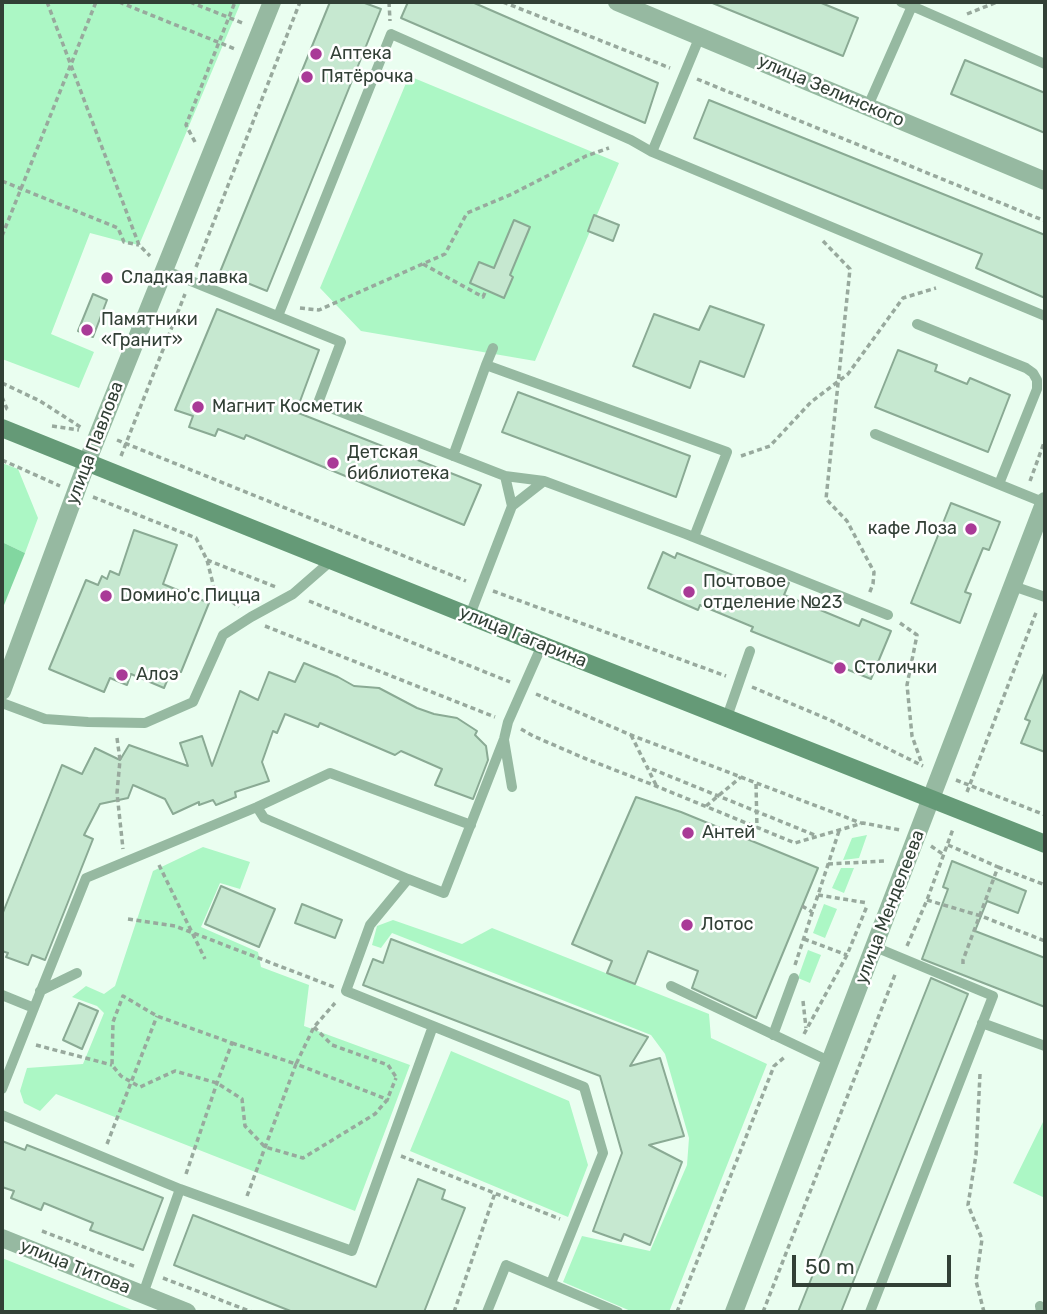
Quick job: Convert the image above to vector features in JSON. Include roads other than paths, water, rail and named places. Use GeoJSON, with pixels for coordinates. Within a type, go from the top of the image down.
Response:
{"type":"FeatureCollection","features":[{"type":"Feature","properties":{"kind":"main road","name":"улица Гагарина"},"geometry":{"type":"LineString","coordinates":[[2,428],[1045,844]]}},
{"type":"Feature","properties":{"kind":"street","name":"улица Павлова"},"geometry":{"type":"LineString","coordinates":[[2,691],[87,461],[91,429],[164,270],[272,2]]}},
{"type":"Feature","properties":{"kind":"street","name":"улица Зелинского"},"geometry":{"type":"LineString","coordinates":[[617,2],[1045,181]]}},
{"type":"Feature","properties":{"kind":"street","name":"улица Менделеева"},"geometry":{"type":"LineString","coordinates":[[734,1312],[1045,502]]}},
{"type":"Feature","properties":{"kind":"street","name":"улица Титова"},"geometry":{"type":"LineString","coordinates":[[2,1238],[187,1312]]}},
{"type":"Feature","properties":{"kind":"lane"},"geometry":{"type":"LineString","coordinates":[[867,106],[906,4],[1045,64]]}},
{"type":"Feature","properties":{"kind":"lane"},"geometry":{"type":"LineString","coordinates":[[278,316],[391,34],[631,140],[652,152],[1045,316]]}},
{"type":"Feature","properties":{"kind":"lane"},"geometry":{"type":"LineString","coordinates":[[652,152],[700,36]]}},
{"type":"Feature","properties":{"kind":"lane"},"geometry":{"type":"LineString","coordinates":[[164,270],[341,342],[318,403],[505,477],[544,481],[694,537],[888,615]]}},
{"type":"Feature","properties":{"kind":"lane"},"geometry":{"type":"LineString","coordinates":[[917,324],[1027,368],[1037,380],[1037,389],[999,484]]}},
{"type":"Feature","properties":{"kind":"lane"},"geometry":{"type":"LineString","coordinates":[[453,456],[493,348]]}},
{"type":"Feature","properties":{"kind":"lane"},"geometry":{"type":"LineString","coordinates":[[486,365],[727,452],[694,537]]}},
{"type":"Feature","properties":{"kind":"lane"},"geometry":{"type":"LineString","coordinates":[[875,434],[1045,502]]}},
{"type":"Feature","properties":{"kind":"lane"},"geometry":{"type":"LineString","coordinates":[[505,477],[512,506]]}},
{"type":"Feature","properties":{"kind":"lane"},"geometry":{"type":"LineString","coordinates":[[470,615],[512,506],[544,481]]}},
{"type":"Feature","properties":{"kind":"lane"},"geometry":{"type":"LineString","coordinates":[[2,703],[45,719],[145,723],[193,702],[223,635],[293,594],[333,560]]}},
{"type":"Feature","properties":{"kind":"lane"},"geometry":{"type":"LineString","coordinates":[[1013,586],[1044,596]]}},
{"type":"Feature","properties":{"kind":"lane"},"geometry":{"type":"LineString","coordinates":[[257,807],[264,818],[444,893],[504,739],[508,722],[542,645]]}},
{"type":"Feature","properties":{"kind":"lane"},"geometry":{"type":"LineString","coordinates":[[727,717],[750,651]]}},
{"type":"Feature","properties":{"kind":"lane"},"geometry":{"type":"LineString","coordinates":[[504,739],[512,788]]}},
{"type":"Feature","properties":{"kind":"lane"},"geometry":{"type":"LineString","coordinates":[[2,1089],[86,878],[257,807],[330,773],[471,825]]}},
{"type":"Feature","properties":{"kind":"lane"},"geometry":{"type":"LineString","coordinates":[[408,879],[370,925],[343,994],[433,1026],[584,1087],[603,1153],[551,1283]]}},
{"type":"Feature","properties":{"kind":"lane"},"geometry":{"type":"LineString","coordinates":[[870,1312],[993,996],[875,947]]}},
{"type":"Feature","properties":{"kind":"lane"},"geometry":{"type":"LineString","coordinates":[[40,991],[77,974]]}},
{"type":"Feature","properties":{"kind":"lane"},"geometry":{"type":"LineString","coordinates":[[773,1035],[794,978]]}},
{"type":"Feature","properties":{"kind":"lane"},"geometry":{"type":"LineString","coordinates":[[671,986],[831,1062]]}},
{"type":"Feature","properties":{"kind":"lane"},"geometry":{"type":"LineString","coordinates":[[2,995],[34,1008]]}},
{"type":"Feature","properties":{"kind":"lane"},"geometry":{"type":"LineString","coordinates":[[982,1023],[1045,1046]]}},
{"type":"Feature","properties":{"kind":"lane"},"geometry":{"type":"LineString","coordinates":[[2,1115],[180,1189],[352,1251],[433,1026]]}},
{"type":"Feature","properties":{"kind":"lane"},"geometry":{"type":"LineString","coordinates":[[143,1294],[180,1189]]}},
{"type":"Feature","properties":{"kind":"lane"},"geometry":{"type":"LineString","coordinates":[[487,1312],[506,1265],[618,1312]]}},
{"type":"Feature","properties":{"kind":"place","name":"Аптека"},"geometry":{"type":"Point","coordinates":[316,54]}},
{"type":"Feature","properties":{"kind":"place","name":"Пятёрочка"},"geometry":{"type":"Point","coordinates":[307,77]}},
{"type":"Feature","properties":{"kind":"place","name":"Сладкая лавка"},"geometry":{"type":"Point","coordinates":[107,278]}},
{"type":"Feature","properties":{"kind":"place","name":"Памятники «Гранит»"},"geometry":{"type":"Point","coordinates":[87,330]}},
{"type":"Feature","properties":{"kind":"place","name":"Магнит Косметик"},"geometry":{"type":"Point","coordinates":[198,407]}},
{"type":"Feature","properties":{"kind":"place","name":"Детская библиотека"},"geometry":{"type":"Point","coordinates":[333,463]}},
{"type":"Feature","properties":{"kind":"place","name":"кафе Лоза"},"geometry":{"type":"Point","coordinates":[971,529]}},
{"type":"Feature","properties":{"kind":"place","name":"Почтовое отделение №23"},"geometry":{"type":"Point","coordinates":[689,592]}},
{"type":"Feature","properties":{"kind":"place","name":"Doмино'с Пицца"},"geometry":{"type":"Point","coordinates":[106,596]}},
{"type":"Feature","properties":{"kind":"place","name":"Столички"},"geometry":{"type":"Point","coordinates":[840,668]}},
{"type":"Feature","properties":{"kind":"place","name":"Алоэ"},"geometry":{"type":"Point","coordinates":[122,675]}},
{"type":"Feature","properties":{"kind":"place","name":"Антей"},"geometry":{"type":"Point","coordinates":[688,833]}},
{"type":"Feature","properties":{"kind":"place","name":"Лотос"},"geometry":{"type":"Point","coordinates":[687,925]}}]}
